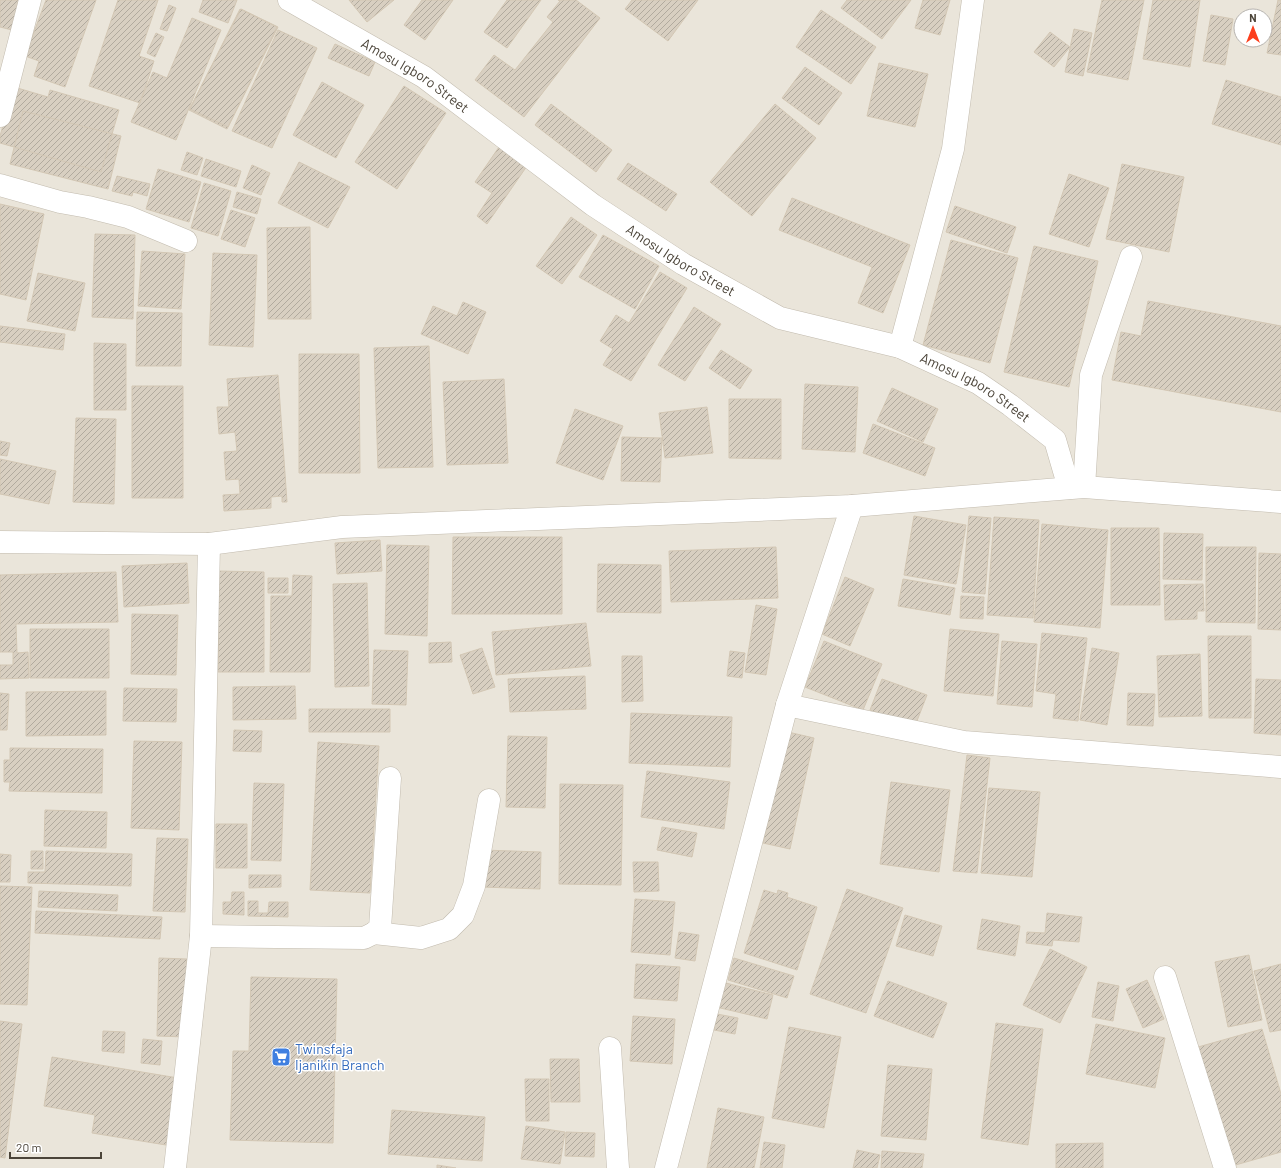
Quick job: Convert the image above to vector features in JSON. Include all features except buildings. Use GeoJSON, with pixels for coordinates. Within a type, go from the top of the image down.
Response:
{"type":"FeatureCollection","features":[{"type":"Feature","properties":{"kind":"street"},"geometry":{"type":"LineString","coordinates":[[0,116],[30,0]]}},
{"type":"Feature","properties":{"kind":"street"},"geometry":{"type":"LineString","coordinates":[[900,347],[953,150],[973,0]]}},
{"type":"Feature","properties":{"kind":"street","name":"Amosu Igboro Street"},"geometry":{"type":"LineString","coordinates":[[292,1],[424,77],[593,205],[683,264],[780,318],[900,347],[978,382],[1055,440],[1077,487]]}},
{"type":"Feature","properties":{"kind":"street"},"geometry":{"type":"LineString","coordinates":[[0,186],[60,202],[128,217],[186,241]]}},
{"type":"Feature","properties":{"kind":"street"},"geometry":{"type":"LineString","coordinates":[[1077,487],[1091,376],[1131,257]]}},
{"type":"Feature","properties":{"kind":"street"},"geometry":{"type":"LineString","coordinates":[[0,542],[209,544],[342,527],[852,506],[1077,487],[1281,502]]}},
{"type":"Feature","properties":{"kind":"street"},"geometry":{"type":"LineString","coordinates":[[666,1168],[787,705],[852,506]]}},
{"type":"Feature","properties":{"kind":"street"},"geometry":{"type":"LineString","coordinates":[[175,1168],[201,936],[209,544]]}},
{"type":"Feature","properties":{"kind":"street"},"geometry":{"type":"LineString","coordinates":[[787,705],[964,742],[1281,767]]}},
{"type":"Feature","properties":{"kind":"street"},"geometry":{"type":"LineString","coordinates":[[201,936],[364,938],[380,928],[390,778]]}},
{"type":"Feature","properties":{"kind":"street"},"geometry":{"type":"LineString","coordinates":[[374,933],[421,938],[449,929],[463,915],[474,886],[489,800]]}},
{"type":"Feature","properties":{"kind":"street"},"geometry":{"type":"LineString","coordinates":[[1165,977],[1225,1168]]}},
{"type":"Feature","properties":{"kind":"street"},"geometry":{"type":"LineString","coordinates":[[610,1048],[618,1168]]}},
{"type":"Feature","properties":{"kind":"shaded area"},"geometry":{"type":"Polygon","coordinates":[[[0,0],[1281,0],[1281,1168],[0,1168],[0,0]]]}},
{"type":"Feature","properties":{"kind":"place","name":"Twinsfaja Ijanikin Branch"},"geometry":{"type":"Point","coordinates":[281,1057]}}]}
